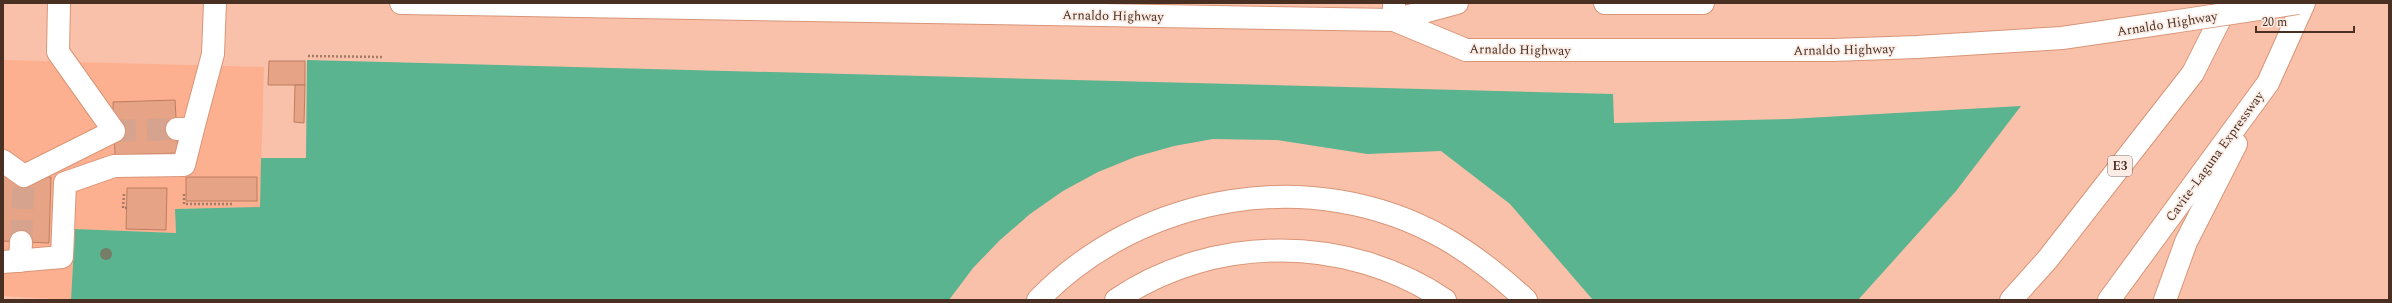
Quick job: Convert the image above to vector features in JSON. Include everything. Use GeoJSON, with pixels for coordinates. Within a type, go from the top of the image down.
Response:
{"type":"FeatureCollection","features":[{"type":"Feature","properties":{"kind":"main road"},"geometry":{"type":"LineString","coordinates":[[3,161],[24,176],[114,131],[58,52],[59,3]]}},
{"type":"Feature","properties":{"kind":"main road"},"geometry":{"type":"LineString","coordinates":[[15,255],[62,257],[65,183],[114,166],[184,166],[185,129],[213,54],[214,3]]}},
{"type":"Feature","properties":{"kind":"main road","name":"Arnaldo Highway"},"geometry":{"type":"LineString","coordinates":[[400,3],[1394,12],[1457,3]]}},
{"type":"Feature","properties":{"kind":"main road"},"geometry":{"type":"LineString","coordinates":[[1605,3],[1703,3]]}},
{"type":"Feature","properties":{"kind":"main road","name":"E3"},"geometry":{"type":"LineString","coordinates":[[2011,300],[2047,260],[2193,73],[2228,3]]}},
{"type":"Feature","properties":{"kind":"main road","name":"Arnaldo Highway"},"geometry":{"type":"LineString","coordinates":[[1394,12],[1466,50],[1832,50],[1917,47],[2062,38],[2298,3]]}},
{"type":"Feature","properties":{"kind":"main road","name":"Cavite–Laguna Expressway"},"geometry":{"type":"LineString","coordinates":[[2108,300],[2268,83],[2304,3]]}},
{"type":"Feature","properties":{"kind":"main road"},"geometry":{"type":"LineString","coordinates":[[2165,300],[2186,242],[2268,83]]}},
{"type":"Feature","properties":{"kind":"main road"},"geometry":{"type":"LineString","coordinates":[[1038,300],[1080,262],[1112,242],[1146,224],[1219,202],[1257,197],[1298,197],[1337,201],[1374,210],[1410,222],[1444,238],[1475,257],[1526,300]]}},
{"type":"Feature","properties":{"kind":"main road"},"geometry":{"type":"LineString","coordinates":[[1116,300],[1160,275],[1192,263],[1232,254],[1261,250],[1296,250],[1331,255],[1397,273],[1445,300]]}},
{"type":"Feature","properties":{"kind":"path"},"geometry":{"type":"LineString","coordinates":[[308,56],[382,57]]}},
{"type":"Feature","properties":{"kind":"path"},"geometry":{"type":"LineString","coordinates":[[184,166],[184,204],[233,204]]}},
{"type":"Feature","properties":{"kind":"shaded area"},"geometry":{"type":"Polygon","coordinates":[[[3,60],[264,67],[260,207],[175,209],[176,233],[75,229],[71,300],[3,296],[3,60]]]}},
{"type":"Feature","properties":{"kind":"green space"},"geometry":{"type":"Polygon","coordinates":[[[307,60],[1613,94],[1614,123],[1789,119],[2021,106],[1956,191],[1858,300],[1593,300],[1510,204],[1441,151],[1367,154],[1277,140],[1213,139],[1174,146],[1135,157],[1098,172],[1063,191],[1030,214],[1000,240],[973,268],[949,300],[71,300],[75,229],[176,233],[175,209],[260,207],[261,158],[306,158],[307,60]]]}},
{"type":"Feature","properties":{"kind":"building"},"geometry":{"type":"Polygon","coordinates":[[[269,61],[305,61],[305,85],[268,85],[269,61]]]}},
{"type":"Feature","properties":{"kind":"building"},"geometry":{"type":"Polygon","coordinates":[[[295,85],[305,85],[304,123],[294,122],[295,85]]]}},
{"type":"Feature","properties":{"kind":"building"},"geometry":{"type":"Polygon","coordinates":[[[175,100],[178,153],[115,155],[113,102],[175,100]]]}},
{"type":"Feature","properties":{"kind":"building"},"geometry":{"type":"Polygon","coordinates":[[[3,175],[51,177],[49,243],[3,241],[3,175]]]}},
{"type":"Feature","properties":{"kind":"building"},"geometry":{"type":"Polygon","coordinates":[[[186,177],[257,177],[257,201],[186,201],[186,177]]]}},
{"type":"Feature","properties":{"kind":"building"},"geometry":{"type":"Polygon","coordinates":[[[127,188],[167,188],[166,230],[126,229],[127,188]]]}},
{"type":"Feature","properties":{"kind":"tunnel"},"geometry":{"type":"LineString","coordinates":[[114,131],[177,129]]}},
{"type":"Feature","properties":{"kind":"tunnel"},"geometry":{"type":"LineString","coordinates":[[21,242],[24,176]]}}]}
